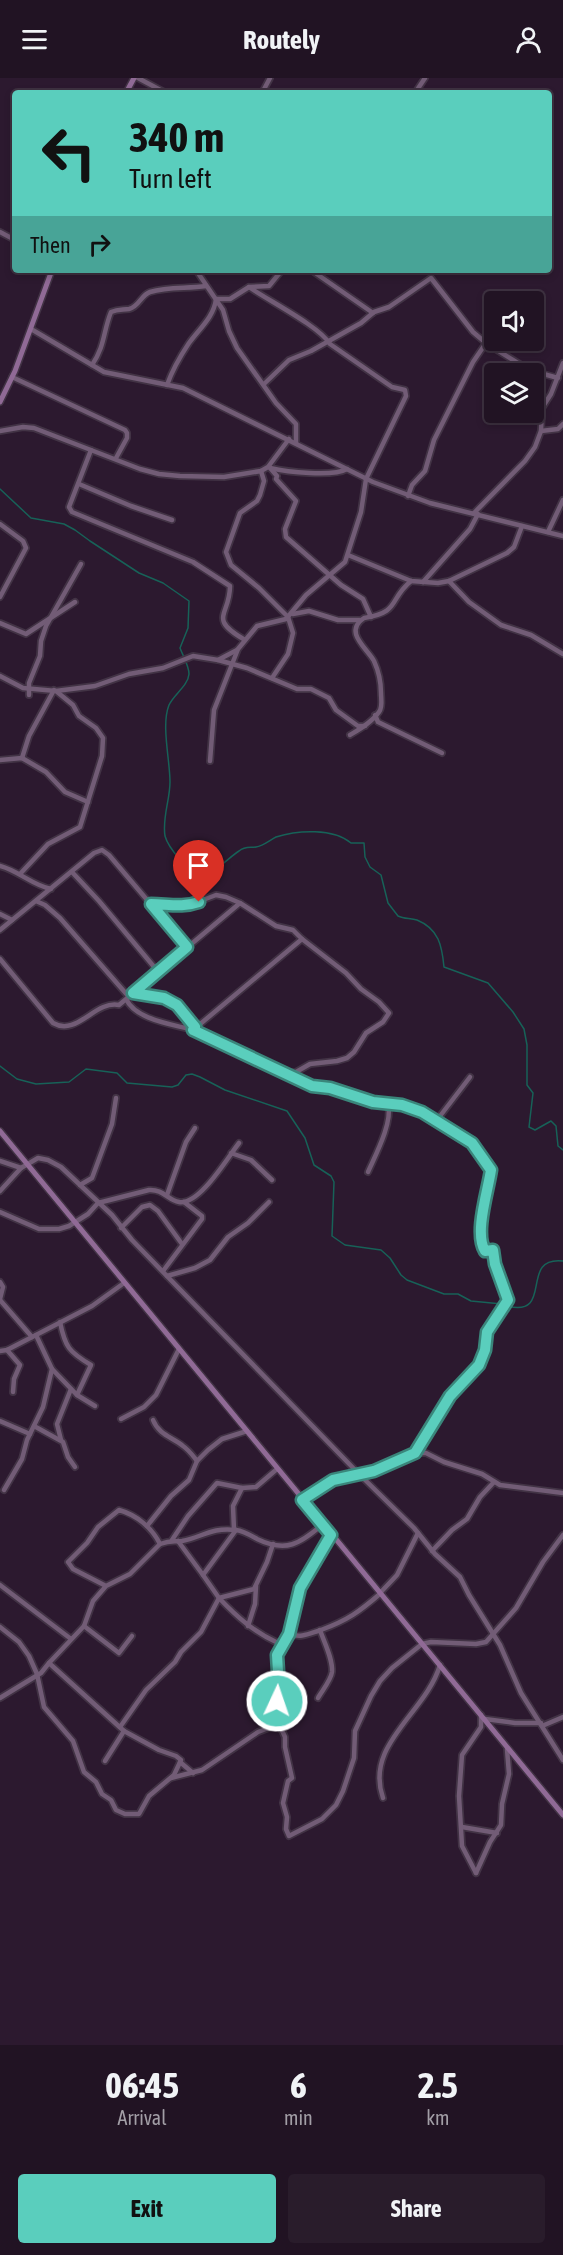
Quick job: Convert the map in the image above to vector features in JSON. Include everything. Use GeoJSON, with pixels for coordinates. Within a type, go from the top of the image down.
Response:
{"type":"FeatureCollection","features":[{"type":"Feature","properties":{"kind":"main road"},"geometry":{"type":"LineString","coordinates":[[0,402],[12,377],[51,273]]}},
{"type":"Feature","properties":{"kind":"main road"},"geometry":{"type":"LineString","coordinates":[[0,1131],[563,1815]]}},
{"type":"Feature","properties":{"kind":"street"},"geometry":{"type":"LineString","coordinates":[[133,78],[159,90]]}},
{"type":"Feature","properties":{"kind":"street"},"geometry":{"type":"LineString","coordinates":[[198,273],[225,314],[234,344],[276,403],[297,424],[296,443]]}},
{"type":"Feature","properties":{"kind":"street"},"geometry":{"type":"LineString","coordinates":[[216,299],[230,299],[249,287],[269,286],[280,273]]}},
{"type":"Feature","properties":{"kind":"street"},"geometry":{"type":"LineString","coordinates":[[315,273],[373,313]]}},
{"type":"Feature","properties":{"kind":"street"},"geometry":{"type":"LineString","coordinates":[[430,273],[431,278],[473,332],[484,341]]}},
{"type":"Feature","properties":{"kind":"street"},"geometry":{"type":"LineString","coordinates":[[264,384],[289,360],[311,351],[354,327],[373,313],[398,302],[431,278]]}},
{"type":"Feature","properties":{"kind":"street"},"geometry":{"type":"LineString","coordinates":[[92,365],[105,341],[106,327],[111,312],[119,308],[130,309],[150,292],[175,287],[206,286]]}},
{"type":"Feature","properties":{"kind":"street"},"geometry":{"type":"LineString","coordinates":[[249,287],[310,326],[330,344],[392,387],[405,390],[406,394],[366,479],[361,512],[345,562],[306,595],[290,616]]}},
{"type":"Feature","properties":{"kind":"street"},"geometry":{"type":"LineString","coordinates":[[167,385],[185,350],[216,305],[216,299]]}},
{"type":"Feature","properties":{"kind":"street"},"geometry":{"type":"LineString","coordinates":[[31,328],[104,372],[183,388],[366,479],[408,496],[563,536]]}},
{"type":"Feature","properties":{"kind":"street"},"geometry":{"type":"LineString","coordinates":[[408,496],[428,465],[434,440],[473,362],[484,346]]}},
{"type":"Feature","properties":{"kind":"street"},"geometry":{"type":"LineString","coordinates":[[499,351],[529,370],[558,378]]}},
{"type":"Feature","properties":{"kind":"street"},"geometry":{"type":"LineString","coordinates":[[423,582],[470,529],[476,513],[525,461],[535,447],[541,431],[542,408],[551,394],[563,363]]}},
{"type":"Feature","properties":{"kind":"street"},"geometry":{"type":"LineString","coordinates":[[12,377],[125,430],[127,438],[116,458]]}},
{"type":"Feature","properties":{"kind":"street"},"geometry":{"type":"LineString","coordinates":[[541,431],[558,429],[563,424]]}},
{"type":"Feature","properties":{"kind":"street"},"geometry":{"type":"LineString","coordinates":[[0,431],[23,427],[34,428],[140,469],[169,476],[224,477],[269,468],[329,474],[347,469]]}},
{"type":"Feature","properties":{"kind":"street"},"geometry":{"type":"LineString","coordinates":[[269,468],[279,450],[289,439]]}},
{"type":"Feature","properties":{"kind":"street"},"geometry":{"type":"LineString","coordinates":[[92,450],[69,507],[74,514],[142,543],[172,552],[193,562],[230,586],[223,621],[229,630],[245,640]]}},
{"type":"Feature","properties":{"kind":"street"},"geometry":{"type":"LineString","coordinates":[[269,468],[277,476],[279,484],[296,501],[285,530],[286,537],[330,576],[363,599],[371,617]]}},
{"type":"Feature","properties":{"kind":"street"},"geometry":{"type":"LineString","coordinates":[[261,471],[264,481],[260,495],[257,501],[240,513],[228,544],[227,558],[231,565],[290,616],[293,633],[288,654],[272,678]]}},
{"type":"Feature","properties":{"kind":"street"},"geometry":{"type":"LineString","coordinates":[[79,484],[172,520]]}},
{"type":"Feature","properties":{"kind":"street"},"geometry":{"type":"LineString","coordinates":[[548,532],[563,500]]}},
{"type":"Feature","properties":{"kind":"street"},"geometry":{"type":"LineString","coordinates":[[0,524],[24,541],[26,548],[0,597]]}},
{"type":"Feature","properties":{"kind":"street"},"geometry":{"type":"LineString","coordinates":[[348,555],[411,581],[449,581],[507,553],[514,547],[522,526]]}},
{"type":"Feature","properties":{"kind":"street"},"geometry":{"type":"LineString","coordinates":[[28,692],[29,682],[40,656],[41,640],[81,564]]}},
{"type":"Feature","properties":{"kind":"street"},"geometry":{"type":"LineString","coordinates":[[210,761],[214,710],[230,664],[238,649],[257,626],[309,611],[338,620],[360,620],[384,614],[394,605],[402,589],[411,581]]}},
{"type":"Feature","properties":{"kind":"street"},"geometry":{"type":"LineString","coordinates":[[449,581],[469,602],[501,625],[531,635],[563,654]]}},
{"type":"Feature","properties":{"kind":"street"},"geometry":{"type":"LineString","coordinates":[[0,623],[26,634],[75,602]]}},
{"type":"Feature","properties":{"kind":"street"},"geometry":{"type":"LineString","coordinates":[[350,735],[360,731],[379,713],[382,704],[381,680],[374,661],[356,637],[360,620]]}},
{"type":"Feature","properties":{"kind":"street"},"geometry":{"type":"LineString","coordinates":[[218,660],[238,649]]}},
{"type":"Feature","properties":{"kind":"street"},"geometry":{"type":"LineString","coordinates":[[0,676],[28,692],[55,691],[95,686],[129,674],[163,668],[190,656],[218,660],[297,689],[311,689],[329,698],[336,710],[358,726],[364,726]]}},
{"type":"Feature","properties":{"kind":"street"},"geometry":{"type":"LineString","coordinates":[[22,759],[29,736],[55,691]]}},
{"type":"Feature","properties":{"kind":"street"},"geometry":{"type":"LineString","coordinates":[[20,874],[48,844],[80,827],[103,750],[103,738],[96,728],[82,719],[73,705],[55,691]]}},
{"type":"Feature","properties":{"kind":"street"},"geometry":{"type":"LineString","coordinates":[[375,715],[378,722],[388,728],[442,753]]}},
{"type":"Feature","properties":{"kind":"street"},"geometry":{"type":"LineString","coordinates":[[0,760],[22,759],[46,772],[65,792],[88,802]]}},
{"type":"Feature","properties":{"kind":"street"},"geometry":{"type":"LineString","coordinates":[[2,928],[94,853],[102,850],[109,855],[187,947]]}},
{"type":"Feature","properties":{"kind":"street"},"geometry":{"type":"LineString","coordinates":[[0,866],[20,874],[41,887],[51,889]]}},
{"type":"Feature","properties":{"kind":"street"},"geometry":{"type":"LineString","coordinates":[[72,872],[99,901],[155,971]]}},
{"type":"Feature","properties":{"kind":"street"},"geometry":{"type":"LineString","coordinates":[[41,887],[45,904]]}},
{"type":"Feature","properties":{"kind":"street"},"geometry":{"type":"LineString","coordinates":[[151,904],[187,906],[216,896],[226,897],[240,903],[276,926],[293,930],[379,1002],[389,1015],[366,1034],[354,1052],[346,1058],[310,1064],[296,1072],[285,1073]]}},
{"type":"Feature","properties":{"kind":"street"},"geometry":{"type":"LineString","coordinates":[[36,902],[45,904],[129,996],[132,1009]]}},
{"type":"Feature","properties":{"kind":"street"},"geometry":{"type":"LineString","coordinates":[[119,1005],[155,971],[240,903]]}},
{"type":"Feature","properties":{"kind":"street"},"geometry":{"type":"LineString","coordinates":[[2,928],[1,915],[12,920]]}},
{"type":"Feature","properties":{"kind":"street"},"geometry":{"type":"LineString","coordinates":[[194,1028],[302,939]]}},
{"type":"Feature","properties":{"kind":"street"},"geometry":{"type":"LineString","coordinates":[[0,959],[51,1021],[58,1026],[71,1026],[109,1005],[119,1005],[152,1018],[194,1028],[312,1086],[330,1088],[373,1102],[408,1106],[437,1120],[472,1143],[490,1168],[482,1217],[482,1246],[485,1251],[493,1250],[495,1264],[508,1300],[487,1332],[485,1350],[479,1365],[450,1396],[415,1453]]}},
{"type":"Feature","properties":{"kind":"street"},"geometry":{"type":"LineString","coordinates":[[129,996],[164,998],[177,1005],[194,1028]]}},
{"type":"Feature","properties":{"kind":"street"},"geometry":{"type":"LineString","coordinates":[[437,1120],[470,1077]]}},
{"type":"Feature","properties":{"kind":"street"},"geometry":{"type":"LineString","coordinates":[[80,1185],[92,1178],[112,1124],[116,1098]]}},
{"type":"Feature","properties":{"kind":"street"},"geometry":{"type":"LineString","coordinates":[[368,1172],[384,1133],[390,1111],[388,1105]]}},
{"type":"Feature","properties":{"kind":"street"},"geometry":{"type":"LineString","coordinates":[[167,1195],[186,1142],[195,1128]]}},
{"type":"Feature","properties":{"kind":"street"},"geometry":{"type":"LineString","coordinates":[[183,1202],[195,1197],[210,1182],[238,1143]]}},
{"type":"Feature","properties":{"kind":"street"},"geometry":{"type":"LineString","coordinates":[[231,1153],[251,1160],[272,1180]]}},
{"type":"Feature","properties":{"kind":"street"},"geometry":{"type":"LineString","coordinates":[[0,1191],[27,1163],[38,1158],[48,1160],[62,1167],[112,1215],[121,1228],[167,1276],[418,1533],[432,1551],[460,1577],[508,1661],[521,1693],[563,1760]]}},
{"type":"Feature","properties":{"kind":"street"},"geometry":{"type":"LineString","coordinates":[[0,1161],[21,1168]]}},
{"type":"Feature","properties":{"kind":"street"},"geometry":{"type":"LineString","coordinates":[[0,1212],[42,1230],[59,1229],[76,1222],[98,1203],[158,1190],[174,1200],[183,1202],[202,1218],[163,1271]]}},
{"type":"Feature","properties":{"kind":"street"},"geometry":{"type":"LineString","coordinates":[[167,1276],[195,1268],[210,1260],[228,1237],[248,1223],[269,1202]]}},
{"type":"Feature","properties":{"kind":"street"},"geometry":{"type":"LineString","coordinates":[[121,1228],[142,1207],[150,1205],[158,1211],[182,1244]]}},
{"type":"Feature","properties":{"kind":"street"},"geometry":{"type":"LineString","coordinates":[[0,1282],[3,1287],[0,1299],[34,1336],[52,1370],[77,1395],[95,1406]]}},
{"type":"Feature","properties":{"kind":"street"},"geometry":{"type":"LineString","coordinates":[[0,1351],[7,1350],[92,1306],[124,1283]]}},
{"type":"Feature","properties":{"kind":"street"},"geometry":{"type":"LineString","coordinates":[[60,1322],[68,1348],[91,1365],[77,1395]]}},
{"type":"Feature","properties":{"kind":"street"},"geometry":{"type":"LineString","coordinates":[[122,1419],[144,1407],[156,1395],[178,1349]]}},
{"type":"Feature","properties":{"kind":"street"},"geometry":{"type":"LineString","coordinates":[[7,1350],[20,1365],[14,1379],[13,1392]]}},
{"type":"Feature","properties":{"kind":"street"},"geometry":{"type":"LineString","coordinates":[[4,1490],[22,1460],[30,1434],[43,1407],[52,1370]]}},
{"type":"Feature","properties":{"kind":"street"},"geometry":{"type":"LineString","coordinates":[[61,1441],[57,1424],[71,1389]]}},
{"type":"Feature","properties":{"kind":"street"},"geometry":{"type":"LineString","coordinates":[[153,1420],[156,1428],[162,1434],[182,1444],[197,1461]]}},
{"type":"Feature","properties":{"kind":"street"},"geometry":{"type":"LineString","coordinates":[[0,1421],[30,1434]]}},
{"type":"Feature","properties":{"kind":"street"},"geometry":{"type":"LineString","coordinates":[[34,1426],[61,1441],[75,1467]]}},
{"type":"Feature","properties":{"kind":"street"},"geometry":{"type":"LineString","coordinates":[[147,1526],[164,1503],[189,1480],[197,1461],[222,1439],[247,1431]]}},
{"type":"Feature","properties":{"kind":"street"},"geometry":{"type":"LineString","coordinates":[[302,1500],[325,1484],[358,1473],[374,1471],[415,1453],[426,1453],[444,1462],[482,1474],[506,1486],[563,1493]]}},
{"type":"Feature","properties":{"kind":"street"},"geometry":{"type":"LineString","coordinates":[[175,1540],[188,1516],[217,1483],[242,1488],[256,1487],[277,1469]]}},
{"type":"Feature","properties":{"kind":"street"},"geometry":{"type":"LineString","coordinates":[[432,1551],[467,1518],[480,1497],[494,1482]]}},
{"type":"Feature","properties":{"kind":"street"},"geometry":{"type":"LineString","coordinates":[[203,1575],[235,1530],[233,1506],[242,1488]]}},
{"type":"Feature","properties":{"kind":"street"},"geometry":{"type":"LineString","coordinates":[[106,1586],[73,1569],[69,1565],[69,1559],[116,1511],[128,1512],[147,1526],[160,1544]]}},
{"type":"Feature","properties":{"kind":"street"},"geometry":{"type":"LineString","coordinates":[[0,1698],[37,1677],[84,1626],[93,1601],[106,1586],[130,1574],[160,1544],[208,1531],[235,1530],[273,1544],[287,1546],[296,1544],[323,1524]]}},
{"type":"Feature","properties":{"kind":"street"},"geometry":{"type":"LineString","coordinates":[[175,1540],[219,1598],[248,1626],[278,1643],[287,1636],[301,1637],[349,1619],[381,1593],[397,1575],[418,1533]]}},
{"type":"Feature","properties":{"kind":"street"},"geometry":{"type":"LineString","coordinates":[[331,1535],[300,1588],[287,1636],[276,1659],[279,1688],[276,1709],[285,1737],[292,1778],[288,1781],[283,1800],[287,1817],[286,1829],[289,1836],[322,1820],[336,1805],[354,1758],[356,1731],[380,1681],[392,1668],[423,1644],[431,1642],[482,1644],[494,1635],[524,1597],[543,1562],[563,1535]]}},
{"type":"Feature","properties":{"kind":"street"},"geometry":{"type":"LineString","coordinates":[[557,1542],[563,1545]]}},
{"type":"Feature","properties":{"kind":"street"},"geometry":{"type":"LineString","coordinates":[[248,1626],[255,1604],[256,1586],[273,1544]]}},
{"type":"Feature","properties":{"kind":"street"},"geometry":{"type":"LineString","coordinates":[[0,1585],[71,1639]]}},
{"type":"Feature","properties":{"kind":"street"},"geometry":{"type":"LineString","coordinates":[[105,1761],[146,1690],[201,1632],[219,1598],[250,1590],[256,1586]]}},
{"type":"Feature","properties":{"kind":"street"},"geometry":{"type":"LineString","coordinates":[[84,1626],[119,1653],[132,1636]]}},
{"type":"Feature","properties":{"kind":"street"},"geometry":{"type":"LineString","coordinates":[[0,1627],[22,1647],[35,1668],[44,1707],[73,1741],[84,1772],[97,1784],[102,1794],[110,1799],[116,1810],[125,1814],[139,1814],[149,1796],[171,1778],[180,1762]]}},
{"type":"Feature","properties":{"kind":"street"},"geometry":{"type":"LineString","coordinates":[[318,1698],[332,1669],[328,1649],[320,1630]]}},
{"type":"Feature","properties":{"kind":"street"},"geometry":{"type":"LineString","coordinates":[[49,1663],[122,1729],[159,1750],[176,1756],[193,1773]]}},
{"type":"Feature","properties":{"kind":"street"},"geometry":{"type":"LineString","coordinates":[[384,1798],[379,1772],[384,1754],[433,1683],[440,1665]]}},
{"type":"Feature","properties":{"kind":"street"},"geometry":{"type":"LineString","coordinates":[[507,1746],[509,1774],[502,1804],[502,1821],[476,1873],[462,1846],[459,1796],[463,1770],[461,1761],[465,1749],[481,1727],[483,1717],[542,1725],[563,1716]]}},
{"type":"Feature","properties":{"kind":"street"},"geometry":{"type":"LineString","coordinates":[[171,1778],[193,1773],[213,1764],[258,1732],[279,1724]]}},
{"type":"Feature","properties":{"kind":"street"},"geometry":{"type":"LineString","coordinates":[[462,1827],[497,1833]]}},
{"type":"Feature","properties":{"kind":"waterway"},"geometry":{"type":"LineString","coordinates":[[0,489],[31,518],[64,524],[139,573],[163,583],[189,601],[188,628],[180,648],[189,674],[186,682],[169,705],[166,722],[170,782],[165,836],[170,847],[180,859],[196,873],[206,874],[243,848],[259,846],[285,835],[305,832],[325,833],[344,838],[351,843],[364,843],[365,857],[370,867],[381,875],[388,903],[398,916],[417,920],[430,928],[438,939],[444,967],[488,983],[513,1012],[524,1029],[527,1045],[527,1085],[533,1093],[529,1127],[535,1130],[551,1121],[556,1126],[558,1146],[563,1150]]}},
{"type":"Feature","properties":{"kind":"waterway"},"geometry":{"type":"LineString","coordinates":[[0,1066],[17,1079],[36,1084],[69,1082],[86,1069],[117,1073],[127,1083],[172,1087],[178,1085],[186,1075],[192,1074],[225,1090],[287,1111],[305,1138],[314,1165],[331,1176],[334,1182],[332,1236],[345,1245],[381,1250],[407,1280],[444,1294],[458,1294],[471,1301],[502,1304]]}},
{"type":"Feature","properties":{"kind":"waterway"},"geometry":{"type":"LineString","coordinates":[[507,1306],[521,1307],[530,1303],[542,1268],[550,1262],[563,1261]]}},
{"type":"Feature","properties":{"kind":"route"},"geometry":{"type":"LineString","coordinates":[[199,902],[178,907],[151,904],[187,947],[133,993],[164,998],[180,1008],[195,1027],[193,1030],[312,1086],[330,1088],[378,1104],[408,1106],[436,1119],[472,1143],[491,1170],[482,1217],[482,1246],[485,1251],[493,1250],[495,1264],[508,1300],[504,1305],[504,1310],[487,1332],[485,1350],[479,1365],[450,1396],[413,1455],[374,1471],[333,1480],[302,1500],[331,1535],[304,1579],[296,1599],[289,1634],[277,1655],[279,1688],[277,1701]]}}]}
